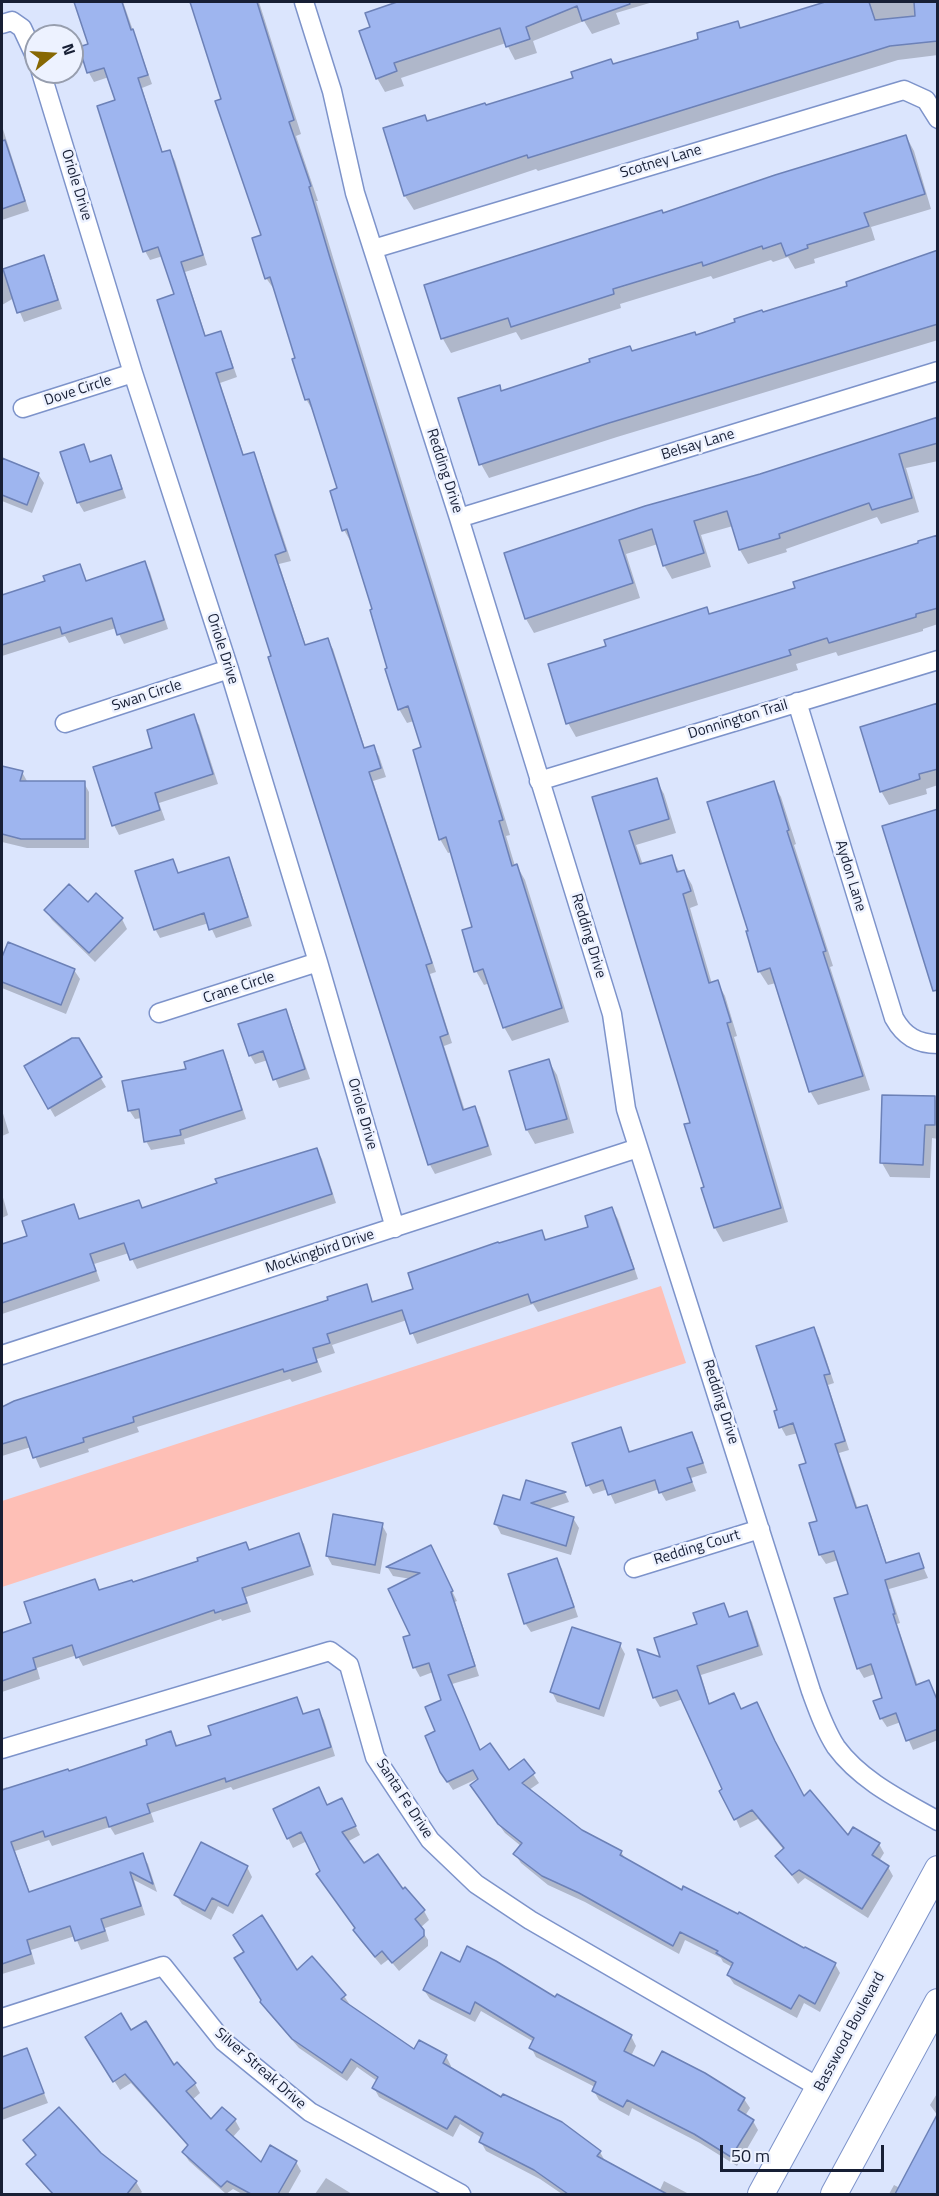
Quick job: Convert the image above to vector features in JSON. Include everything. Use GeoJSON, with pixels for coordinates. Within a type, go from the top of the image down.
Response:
{"type":"FeatureCollection","features":[{"type":"Feature","properties":{"kind":"main road","name":"Basswood Boulevard"},"geometry":{"type":"LineString","coordinates":[[762,2194],[938,1869]]}},
{"type":"Feature","properties":{"kind":"main road"},"geometry":{"type":"LineString","coordinates":[[834,2194],[938,2002]]}},
{"type":"Feature","properties":{"kind":"street","name":"Redding Drive"},"geometry":{"type":"LineString","coordinates":[[304,2],[332,91],[347,161],[373,249],[459,518],[612,1014],[619,1049],[622,1092],[638,1148],[811,1692],[835,1745],[846,1759],[871,1781],[938,1821]]}},
{"type":"Feature","properties":{"kind":"street"},"geometry":{"type":"LineString","coordinates":[[7,23],[22,28],[24,32]]}},
{"type":"Feature","properties":{"kind":"street","name":"Oriole Drive"},"geometry":{"type":"LineString","coordinates":[[45,84],[132,373],[229,669],[318,962],[395,1228]]}},
{"type":"Feature","properties":{"kind":"street","name":"Scotney Lane"},"geometry":{"type":"LineString","coordinates":[[373,249],[904,90],[926,100],[938,119]]}},
{"type":"Feature","properties":{"kind":"street","name":"Belsay Lane"},"geometry":{"type":"LineString","coordinates":[[459,518],[938,371]]}},
{"type":"Feature","properties":{"kind":"street","name":"Dove Circle"},"geometry":{"type":"LineString","coordinates":[[23,408],[132,373]]}},
{"type":"Feature","properties":{"kind":"street","name":"Donnington Trail"},"geometry":{"type":"LineString","coordinates":[[539,781],[938,660]]}},
{"type":"Feature","properties":{"kind":"street","name":"Swan Circle"},"geometry":{"type":"LineString","coordinates":[[65,723],[229,669]]}},
{"type":"Feature","properties":{"kind":"street","name":"Aydon Lane"},"geometry":{"type":"LineString","coordinates":[[796,702],[894,1018],[900,1029],[917,1042],[938,1044]]}},
{"type":"Feature","properties":{"kind":"street","name":"Crane Circle"},"geometry":{"type":"LineString","coordinates":[[159,1013],[318,962]]}},
{"type":"Feature","properties":{"kind":"street","name":"Mockingbird Drive"},"geometry":{"type":"LineString","coordinates":[[2,1355],[638,1148]]}},
{"type":"Feature","properties":{"kind":"street","name":"Redding Court"},"geometry":{"type":"LineString","coordinates":[[634,1568],[760,1529]]}},
{"type":"Feature","properties":{"kind":"street","name":"Santa Fe Drive"},"geometry":{"type":"LineString","coordinates":[[2,1749],[330,1651],[349,1665],[375,1757],[430,1840],[476,1884],[530,1920],[820,2088]]}},
{"type":"Feature","properties":{"kind":"street","name":"Silver Streak Drive"},"geometry":{"type":"LineString","coordinates":[[2,2018],[163,1966],[223,2041],[310,2112],[461,2194]]}},
{"type":"Feature","properties":{"kind":"shaded area"},"geometry":{"type":"Polygon","coordinates":[[[661,1286],[686,1363],[2,1587],[2,1501],[661,1286]]]}},
{"type":"Feature","properties":{"kind":"building"},"geometry":{"type":"Polygon","coordinates":[[[74,2],[122,2],[131,30],[133,29],[148,75],[138,78],[162,152],[170,150],[203,255],[181,262],[205,336],[221,331],[233,368],[216,373],[243,455],[254,452],[286,551],[275,555],[305,645],[328,638],[364,748],[374,745],[381,768],[369,772],[432,963],[426,965],[448,1034],[440,1037],[463,1110],[475,1106],[488,1146],[428,1165],[268,657],[271,656],[157,300],[174,294],[158,247],[143,252],[97,106],[115,100],[104,68],[87,73],[84,63],[84,45],[88,44],[84,24],[81,24],[74,2]]]}},
{"type":"Feature","properties":{"kind":"building"},"geometry":{"type":"Polygon","coordinates":[[[190,2],[257,2],[294,120],[289,122],[311,186],[309,187],[330,258],[503,820],[499,821],[512,866],[517,864],[562,1008],[503,1028],[483,969],[474,972],[462,930],[472,927],[446,837],[439,840],[413,750],[421,747],[408,706],[398,710],[385,669],[387,668],[370,610],[372,609],[347,529],[342,531],[330,491],[337,488],[309,399],[305,400],[292,359],[295,358],[270,277],[265,279],[252,238],[261,235],[215,101],[221,99],[190,2]]]}},
{"type":"Feature","properties":{"kind":"building"},"geometry":{"type":"Polygon","coordinates":[[[397,2],[629,2],[630,4],[582,21],[577,6],[526,27],[530,39],[506,47],[500,28],[394,63],[397,71],[376,79],[359,31],[370,27],[365,13],[397,2]]]}},
{"type":"Feature","properties":{"kind":"building"},"geometry":{"type":"Polygon","coordinates":[[[825,2],[869,2],[875,20],[915,16],[914,2],[938,2],[938,41],[890,46],[528,158],[527,155],[404,196],[383,128],[425,115],[427,121],[485,103],[486,105],[573,78],[571,72],[611,59],[613,64],[698,39],[697,33],[738,21],[740,28],[825,2]]]}},
{"type":"Feature","properties":{"kind":"building"},"geometry":{"type":"Polygon","coordinates":[[[906,135],[925,194],[864,213],[869,226],[807,245],[808,248],[786,256],[781,243],[763,249],[762,246],[703,266],[702,262],[613,289],[614,294],[511,327],[508,318],[441,339],[424,285],[662,210],[663,213],[775,175],[906,135]]]}},
{"type":"Feature","properties":{"kind":"building"},"geometry":{"type":"Polygon","coordinates":[[[5,140],[25,201],[2,209],[2,141],[5,140]]]}},
{"type":"Feature","properties":{"kind":"building"},"geometry":{"type":"Polygon","coordinates":[[[938,250],[938,324],[609,423],[479,465],[458,398],[500,385],[501,391],[590,362],[589,359],[630,346],[632,351],[695,332],[696,335],[735,322],[734,319],[847,286],[846,282],[938,250]]]}},
{"type":"Feature","properties":{"kind":"building"},"geometry":{"type":"Polygon","coordinates":[[[44,255],[58,300],[17,313],[3,269],[44,255]]]}},
{"type":"Feature","properties":{"kind":"building"},"geometry":{"type":"Polygon","coordinates":[[[938,417],[938,443],[899,454],[912,498],[872,510],[869,503],[779,534],[780,538],[739,550],[727,511],[694,521],[704,553],[663,566],[652,529],[619,540],[633,583],[525,619],[504,553],[645,506],[760,474],[938,417]]]}},
{"type":"Feature","properties":{"kind":"building"},"geometry":{"type":"Polygon","coordinates":[[[84,444],[90,462],[111,455],[122,489],[77,503],[60,452],[84,444]]]}},
{"type":"Feature","properties":{"kind":"building"},"geometry":{"type":"Polygon","coordinates":[[[2,458],[39,473],[27,505],[2,495],[2,458]]]}},
{"type":"Feature","properties":{"kind":"building"},"geometry":{"type":"Polygon","coordinates":[[[938,535],[938,608],[916,614],[916,617],[829,643],[827,638],[789,650],[791,655],[566,724],[548,664],[606,646],[604,640],[707,607],[709,614],[795,588],[793,582],[938,535]]]}},
{"type":"Feature","properties":{"kind":"building"},"geometry":{"type":"Polygon","coordinates":[[[145,561],[164,620],[117,635],[112,618],[62,634],[60,627],[2,645],[2,595],[45,581],[43,576],[80,564],[86,581],[145,561]]]}},
{"type":"Feature","properties":{"kind":"building"},"geometry":{"type":"Polygon","coordinates":[[[938,703],[938,769],[919,774],[920,779],[880,792],[860,727],[938,703]]]}},
{"type":"Feature","properties":{"kind":"building"},"geometry":{"type":"Polygon","coordinates":[[[194,714],[213,774],[155,793],[160,810],[112,826],[93,767],[152,748],[147,730],[194,714]]]}},
{"type":"Feature","properties":{"kind":"building"},"geometry":{"type":"Polygon","coordinates":[[[2,766],[23,771],[20,781],[85,781],[85,839],[21,839],[2,834],[2,766]]]}},
{"type":"Feature","properties":{"kind":"building"},"geometry":{"type":"Polygon","coordinates":[[[657,778],[669,819],[629,831],[640,864],[672,855],[677,872],[684,870],[691,891],[683,894],[709,983],[718,980],[731,1022],[727,1023],[781,1208],[714,1228],[684,1124],[690,1123],[592,797],[657,778]]]}},
{"type":"Feature","properties":{"kind":"building"},"geometry":{"type":"Polygon","coordinates":[[[774,781],[789,830],[787,831],[826,951],[823,952],[863,1076],[809,1092],[770,968],[758,972],[746,931],[748,931],[707,802],[774,781]]]}},
{"type":"Feature","properties":{"kind":"building"},"geometry":{"type":"Polygon","coordinates":[[[938,809],[938,990],[933,991],[882,826],[938,809]]]}},
{"type":"Feature","properties":{"kind":"building"},"geometry":{"type":"Polygon","coordinates":[[[229,857],[248,917],[209,930],[204,913],[154,930],[135,871],[173,859],[178,873],[229,857]]]}},
{"type":"Feature","properties":{"kind":"building"},"geometry":{"type":"Polygon","coordinates":[[[69,884],[88,902],[96,893],[123,918],[89,953],[44,910],[69,884]]]}},
{"type":"Feature","properties":{"kind":"building"},"geometry":{"type":"Polygon","coordinates":[[[8,942],[75,969],[61,1005],[2,982],[2,957],[8,942]]]}},
{"type":"Feature","properties":{"kind":"building"},"geometry":{"type":"Polygon","coordinates":[[[286,1009],[305,1069],[273,1080],[263,1051],[249,1056],[238,1024],[286,1009]]]}},
{"type":"Feature","properties":{"kind":"building"},"geometry":{"type":"Polygon","coordinates":[[[72,1038],[79,1038],[102,1077],[48,1109],[24,1066],[72,1038]]]}},
{"type":"Feature","properties":{"kind":"building"},"geometry":{"type":"Polygon","coordinates":[[[223,1050],[242,1110],[180,1130],[181,1135],[144,1142],[139,1109],[128,1111],[122,1081],[186,1069],[184,1062],[223,1050]]]}},
{"type":"Feature","properties":{"kind":"building"},"geometry":{"type":"Polygon","coordinates":[[[549,1059],[567,1119],[526,1130],[509,1071],[549,1059]]]}},
{"type":"Feature","properties":{"kind":"building"},"geometry":{"type":"Polygon","coordinates":[[[882,1095],[935,1096],[935,1125],[925,1125],[923,1165],[880,1163],[882,1095]]]}},
{"type":"Feature","properties":{"kind":"building"},"geometry":{"type":"Polygon","coordinates":[[[317,1148],[332,1194],[130,1260],[124,1243],[90,1254],[96,1271],[2,1303],[2,1244],[27,1236],[22,1221],[74,1204],[79,1219],[139,1200],[142,1208],[217,1183],[215,1179],[317,1148]]]}},
{"type":"Feature","properties":{"kind":"building"},"geometry":{"type":"Polygon","coordinates":[[[612,1207],[634,1269],[531,1303],[528,1294],[410,1334],[402,1310],[327,1334],[330,1343],[313,1348],[317,1362],[284,1372],[283,1369],[133,1417],[134,1422],[83,1438],[84,1442],[33,1458],[26,1437],[2,1444],[2,1407],[14,1401],[328,1300],[327,1297],[367,1284],[372,1302],[413,1289],[408,1273],[498,1242],[542,1230],[545,1240],[588,1227],[585,1216],[612,1207]]]}},
{"type":"Feature","properties":{"kind":"building"},"geometry":{"type":"Polygon","coordinates":[[[814,1327],[830,1374],[824,1375],[845,1441],[835,1444],[856,1508],[867,1505],[886,1563],[919,1553],[924,1568],[885,1580],[895,1614],[893,1614],[916,1685],[929,1680],[938,1702],[938,1729],[906,1741],[896,1713],[880,1719],[873,1701],[882,1698],[871,1664],[857,1669],[834,1598],[848,1594],[834,1551],[819,1555],[809,1523],[817,1521],[799,1465],[806,1463],[793,1423],[779,1428],[774,1411],[777,1410],[756,1346],[814,1327]]]}},
{"type":"Feature","properties":{"kind":"building"},"geometry":{"type":"Polygon","coordinates":[[[621,1427],[629,1452],[692,1432],[703,1463],[687,1468],[692,1482],[659,1493],[655,1480],[608,1495],[603,1480],[586,1486],[572,1443],[621,1427]]]}},
{"type":"Feature","properties":{"kind":"building"},"geometry":{"type":"Polygon","coordinates":[[[526,1480],[566,1492],[531,1503],[574,1517],[566,1546],[494,1524],[503,1495],[520,1500],[526,1480]]]}},
{"type":"Feature","properties":{"kind":"building"},"geometry":{"type":"Polygon","coordinates":[[[333,1514],[383,1523],[375,1565],[326,1556],[333,1514]]]}},
{"type":"Feature","properties":{"kind":"building"},"geometry":{"type":"Polygon","coordinates":[[[299,1533],[310,1566],[242,1588],[247,1603],[215,1613],[214,1610],[76,1658],[72,1645],[33,1658],[36,1669],[2,1681],[2,1633],[31,1623],[24,1602],[95,1579],[99,1590],[132,1580],[133,1582],[198,1561],[197,1558],[246,1542],[249,1550],[299,1533]]]}},
{"type":"Feature","properties":{"kind":"building"},"geometry":{"type":"Polygon","coordinates":[[[431,1545],[453,1591],[451,1592],[475,1666],[448,1675],[480,1750],[490,1743],[509,1770],[524,1759],[535,1773],[522,1783],[582,1830],[622,1851],[620,1855],[682,1890],[683,1886],[738,1914],[739,1912],[836,1963],[815,2004],[799,1995],[791,2009],[727,1975],[733,1963],[716,1953],[718,1951],[680,1932],[673,1946],[579,1893],[542,1876],[513,1854],[522,1843],[498,1824],[470,1785],[478,1779],[473,1770],[447,1782],[440,1772],[425,1736],[435,1731],[425,1707],[441,1700],[429,1663],[413,1668],[403,1637],[410,1635],[388,1589],[420,1573],[386,1567],[431,1545]]]}},
{"type":"Feature","properties":{"kind":"building"},"geometry":{"type":"Polygon","coordinates":[[[557,1558],[574,1607],[524,1624],[508,1574],[557,1558]]]}},
{"type":"Feature","properties":{"kind":"building"},"geometry":{"type":"Polygon","coordinates":[[[724,1603],[729,1617],[747,1611],[758,1646],[697,1666],[709,1704],[734,1693],[741,1709],[757,1702],[804,1796],[810,1790],[848,1835],[853,1827],[880,1843],[872,1855],[889,1866],[862,1909],[799,1870],[792,1875],[775,1856],[784,1848],[752,1810],[734,1820],[719,1791],[722,1789],[677,1690],[653,1698],[637,1649],[660,1657],[654,1638],[697,1624],[693,1613],[724,1603]]]}},
{"type":"Feature","properties":{"kind":"building"},"geometry":{"type":"Polygon","coordinates":[[[572,1627],[621,1643],[599,1709],[550,1692],[572,1627]]]}},
{"type":"Feature","properties":{"kind":"building"},"geometry":{"type":"Polygon","coordinates":[[[297,1697],[303,1714],[319,1709],[331,1747],[226,1782],[225,1778],[147,1804],[150,1813],[109,1827],[106,1817],[45,1837],[43,1831],[11,1842],[29,1892],[143,1853],[153,1884],[130,1872],[141,1906],[101,1919],[105,1931],[75,1941],[70,1926],[27,1940],[31,1954],[2,1964],[2,1790],[147,1745],[146,1740],[171,1731],[176,1746],[211,1735],[208,1726],[297,1697]]]}},
{"type":"Feature","properties":{"kind":"building"},"geometry":{"type":"Polygon","coordinates":[[[319,1787],[327,1805],[342,1798],[356,1826],[342,1832],[364,1863],[378,1854],[403,1889],[405,1887],[425,1910],[415,1919],[424,1930],[424,1936],[392,1963],[382,1951],[375,1957],[353,1930],[355,1928],[316,1874],[320,1871],[301,1832],[287,1839],[273,1809],[319,1787]]]}},
{"type":"Feature","properties":{"kind":"building"},"geometry":{"type":"Polygon","coordinates":[[[201,1842],[248,1866],[228,1906],[212,1898],[205,1911],[174,1895],[201,1842]]]}},
{"type":"Feature","properties":{"kind":"building"},"geometry":{"type":"Polygon","coordinates":[[[262,1915],[297,1970],[312,1956],[346,1995],[341,1999],[414,2049],[419,2040],[447,2055],[443,2063],[501,2097],[503,2094],[562,2122],[601,2151],[597,2156],[667,2194],[568,2194],[534,2170],[479,2142],[483,2133],[455,2116],[447,2129],[372,2088],[378,2077],[351,2059],[342,2073],[292,2039],[260,2002],[261,2000],[234,1958],[244,1952],[233,1935],[262,1915]]]}},
{"type":"Feature","properties":{"kind":"building"},"geometry":{"type":"Polygon","coordinates":[[[467,1946],[555,1997],[557,1994],[632,2035],[624,2051],[654,2066],[662,2051],[705,2073],[745,2098],[738,2110],[754,2120],[731,2157],[694,2134],[627,2100],[623,2107],[592,2091],[596,2082],[529,2048],[534,2038],[475,2002],[470,2014],[423,1990],[441,1952],[460,1962],[467,1946]]]}},
{"type":"Feature","properties":{"kind":"building"},"geometry":{"type":"Polygon","coordinates":[[[121,2013],[131,2030],[146,2021],[174,2065],[177,2062],[196,2083],[186,2091],[211,2119],[222,2107],[236,2119],[226,2130],[261,2162],[270,2145],[297,2161],[278,2194],[251,2194],[227,2181],[221,2187],[182,2152],[188,2145],[125,2074],[113,2082],[85,2037],[121,2013]]]}},
{"type":"Feature","properties":{"kind":"building"},"geometry":{"type":"Polygon","coordinates":[[[27,2048],[44,2093],[2,2109],[2,2057],[27,2048]]]}},
{"type":"Feature","properties":{"kind":"building"},"geometry":{"type":"Polygon","coordinates":[[[59,2107],[101,2153],[137,2181],[127,2194],[53,2194],[26,2164],[36,2155],[23,2140],[59,2107]]]}},
{"type":"Feature","properties":{"kind":"building"},"geometry":{"type":"Polygon","coordinates":[[[938,2113],[938,2194],[895,2194],[938,2113]]]}}]}
